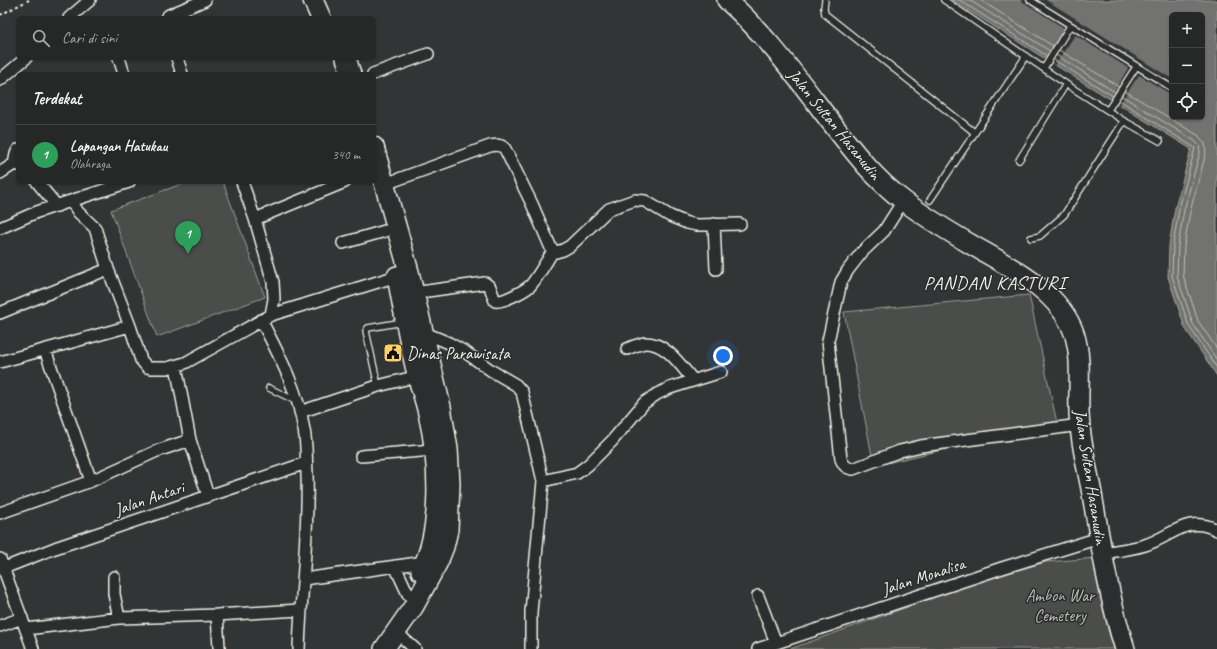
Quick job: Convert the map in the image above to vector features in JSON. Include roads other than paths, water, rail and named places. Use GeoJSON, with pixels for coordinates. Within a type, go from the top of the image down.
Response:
{"type":"FeatureCollection","features":[{"type":"Feature","properties":{"kind":"highway"},"geometry":{"type":"LineString","coordinates":[[313,0],[320,16]]}},
{"type":"Feature","properties":{"kind":"highway"},"geometry":{"type":"LineString","coordinates":[[324,0],[331,16]]}},
{"type":"Feature","properties":{"kind":"highway","name":"Jalan Sultan Hasanudin"},"geometry":{"type":"LineString","coordinates":[[727,0],[749,20],[771,44],[858,158],[877,179],[903,201],[939,226],[1017,271],[1057,304],[1067,318],[1074,334],[1079,356],[1080,425],[1101,546],[1115,614],[1125,649]]}},
{"type":"Feature","properties":{"kind":"highway"},"geometry":{"type":"LineString","coordinates":[[335,60],[338,72]]}},
{"type":"Feature","properties":{"kind":"highway"},"geometry":{"type":"LineString","coordinates":[[347,60],[350,72]]}},
{"type":"Feature","properties":{"kind":"highway"},"geometry":{"type":"LineString","coordinates":[[376,162],[385,231],[397,276],[441,407],[448,449],[450,484],[448,530],[444,547],[438,562],[414,606],[384,649]]}},
{"type":"Feature","properties":{"kind":"highway"},"geometry":{"type":"LineString","coordinates":[[373,649],[416,582],[425,562],[434,528],[437,489],[436,466],[428,414],[418,376],[413,324],[413,293],[378,176]]}},
{"type":"Feature","properties":{"kind":"street"},"geometry":{"type":"LineString","coordinates":[[71,16],[90,0]]}},
{"type":"Feature","properties":{"kind":"street"},"geometry":{"type":"LineString","coordinates":[[168,16],[206,0]]}},
{"type":"Feature","properties":{"kind":"street"},"geometry":{"type":"LineString","coordinates":[[376,73],[428,54]]}},
{"type":"Feature","properties":{"kind":"street"},"geometry":{"type":"LineString","coordinates":[[0,80],[24,60]]}},
{"type":"Feature","properties":{"kind":"street"},"geometry":{"type":"LineString","coordinates":[[120,60],[123,72]]}},
{"type":"Feature","properties":{"kind":"street"},"geometry":{"type":"LineString","coordinates":[[178,60],[181,72]]}},
{"type":"Feature","properties":{"kind":"street"},"geometry":{"type":"LineString","coordinates":[[378,176],[490,146],[501,146],[505,149],[553,251]]}},
{"type":"Feature","properties":{"kind":"street"},"geometry":{"type":"LineString","coordinates":[[0,173],[16,165],[16,154]]}},
{"type":"Feature","properties":{"kind":"street"},"geometry":{"type":"LineString","coordinates":[[39,184],[57,206]]}},
{"type":"Feature","properties":{"kind":"street"},"geometry":{"type":"LineString","coordinates":[[0,228],[37,212],[72,202],[105,186],[117,184]]}},
{"type":"Feature","properties":{"kind":"street"},"geometry":{"type":"LineString","coordinates":[[243,184],[255,219],[273,282],[274,299],[266,317],[299,407],[305,431],[308,506],[304,579],[300,610],[299,649]]}},
{"type":"Feature","properties":{"kind":"street"},"geometry":{"type":"LineString","coordinates":[[255,219],[340,184]]}},
{"type":"Feature","properties":{"kind":"street"},"geometry":{"type":"LineString","coordinates":[[553,251],[559,252],[570,246],[609,209],[634,200],[645,201],[670,216],[687,223],[697,225],[740,224]]}},
{"type":"Feature","properties":{"kind":"street"},"geometry":{"type":"LineString","coordinates":[[903,201],[884,231],[862,252],[841,282],[828,341],[841,460],[843,465],[853,468],[921,446],[1080,425]]}},
{"type":"Feature","properties":{"kind":"street"},"geometry":{"type":"LineString","coordinates":[[72,202],[78,212],[95,228],[108,269],[130,326],[141,360],[147,367],[156,369],[176,366],[266,317],[397,276]]}},
{"type":"Feature","properties":{"kind":"street"},"geometry":{"type":"LineString","coordinates":[[714,224],[716,268]]}},
{"type":"Feature","properties":{"kind":"street"},"geometry":{"type":"LineString","coordinates":[[343,243],[385,231]]}},
{"type":"Feature","properties":{"kind":"street"},"geometry":{"type":"LineString","coordinates":[[413,293],[485,283],[490,287],[495,301],[498,302],[505,300],[530,285],[553,251]]}},
{"type":"Feature","properties":{"kind":"street"},"geometry":{"type":"LineString","coordinates":[[0,313],[108,269]]}},
{"type":"Feature","properties":{"kind":"street"},"geometry":{"type":"LineString","coordinates":[[413,324],[465,352],[520,388],[522,392],[543,481],[531,612],[531,649]]}},
{"type":"Feature","properties":{"kind":"street"},"geometry":{"type":"LineString","coordinates":[[0,362],[130,326]]}},
{"type":"Feature","properties":{"kind":"street"},"geometry":{"type":"LineString","coordinates":[[627,350],[643,343],[655,344],[665,350],[676,360],[693,380]]}},
{"type":"Feature","properties":{"kind":"street"},"geometry":{"type":"LineString","coordinates":[[44,350],[91,481]]}},
{"type":"Feature","properties":{"kind":"street"},"geometry":{"type":"LineString","coordinates":[[176,366],[190,440],[208,496]]}},
{"type":"Feature","properties":{"kind":"street"},"geometry":{"type":"LineString","coordinates":[[543,481],[569,476],[577,473],[588,465],[612,441],[644,403],[657,394],[693,380],[722,372]]}},
{"type":"Feature","properties":{"kind":"street"},"geometry":{"type":"LineString","coordinates":[[299,407],[418,376]]}},
{"type":"Feature","properties":{"kind":"street"},"geometry":{"type":"LineString","coordinates":[[0,513],[91,481],[157,452],[190,440]]}},
{"type":"Feature","properties":{"kind":"street"},"geometry":{"type":"LineString","coordinates":[[361,456],[433,450]]}},
{"type":"Feature","properties":{"kind":"street","name":"Jalan Antari"},"geometry":{"type":"LineString","coordinates":[[2,564],[55,548],[306,463]]}},
{"type":"Feature","properties":{"kind":"street","name":"Jalan Monalisa"},"geometry":{"type":"LineString","coordinates":[[758,649],[1002,568],[1101,546],[1144,546],[1153,543],[1178,529],[1194,524],[1209,526],[1217,530]]}},
{"type":"Feature","properties":{"kind":"street"},"geometry":{"type":"LineString","coordinates":[[304,579],[425,562]]}},
{"type":"Feature","properties":{"kind":"street"},"geometry":{"type":"LineString","coordinates":[[2,564],[32,649]]}},
{"type":"Feature","properties":{"kind":"street"},"geometry":{"type":"LineString","coordinates":[[395,566],[408,594]]}},
{"type":"Feature","properties":{"kind":"street"},"geometry":{"type":"LineString","coordinates":[[114,577],[114,594],[119,618]]}},
{"type":"Feature","properties":{"kind":"street"},"geometry":{"type":"LineString","coordinates":[[758,596],[776,643]]}},
{"type":"Feature","properties":{"kind":"street"},"geometry":{"type":"LineString","coordinates":[[0,626],[119,618],[217,615],[300,610]]}},
{"type":"Feature","properties":{"kind":"street"},"geometry":{"type":"LineString","coordinates":[[217,615],[219,647]]}},
{"type":"Feature","properties":{"kind":"street"},"geometry":{"type":"LineString","coordinates":[[396,632],[415,649]]}},
{"type":"Feature","properties":{"kind":"lane"},"geometry":{"type":"LineString","coordinates":[[825,0],[825,14],[974,132]]}},
{"type":"Feature","properties":{"kind":"lane"},"geometry":{"type":"LineString","coordinates":[[944,0],[952,2],[1066,84],[1124,121],[1160,140]]}},
{"type":"Feature","properties":{"kind":"lane"},"geometry":{"type":"LineString","coordinates":[[1030,0],[1169,86]]}},
{"type":"Feature","properties":{"kind":"lane"},"geometry":{"type":"LineString","coordinates":[[1044,68],[1070,26]]}},
{"type":"Feature","properties":{"kind":"lane"},"geometry":{"type":"LineString","coordinates":[[930,200],[1026,56]]}},
{"type":"Feature","properties":{"kind":"lane"},"geometry":{"type":"LineString","coordinates":[[1108,110],[1136,67]]}},
{"type":"Feature","properties":{"kind":"lane"},"geometry":{"type":"LineString","coordinates":[[1018,160],[1066,84]]}},
{"type":"Feature","properties":{"kind":"lane"},"geometry":{"type":"LineString","coordinates":[[1031,238],[1040,236],[1064,215],[1124,121]]}},
{"type":"Feature","properties":{"kind":"lane"},"geometry":{"type":"LineString","coordinates":[[378,386],[366,331],[368,328],[413,324]]}},
{"type":"Feature","properties":{"kind":"lane"},"geometry":{"type":"LineString","coordinates":[[269,388],[299,407]]}},
{"type":"Feature","properties":{"kind":"water"},"geometry":{"type":"Polygon","coordinates":[[[952,0],[1217,0],[1217,376],[1185,328],[1168,277],[1169,245],[1175,208],[1191,149],[952,0]]]}},
{"type":"Feature","properties":{"kind":"place","name":"Lapangan Hatukau"},"geometry":{"type":"Point","coordinates":[188,254]}},
{"type":"Feature","properties":{"kind":"place","name":"Dinas Parawisata"},"geometry":{"type":"Point","coordinates":[393,353]}},
{"type":"Feature","properties":{"kind":"district","name":"PANDAN KASTURI"},"geometry":{"type":"Point","coordinates":[995,282]}},
{"type":"Feature","properties":{"kind":"park label","name":"Ambon War Cemetery"},"geometry":{"type":"Point","coordinates":[1060,605]}}]}
